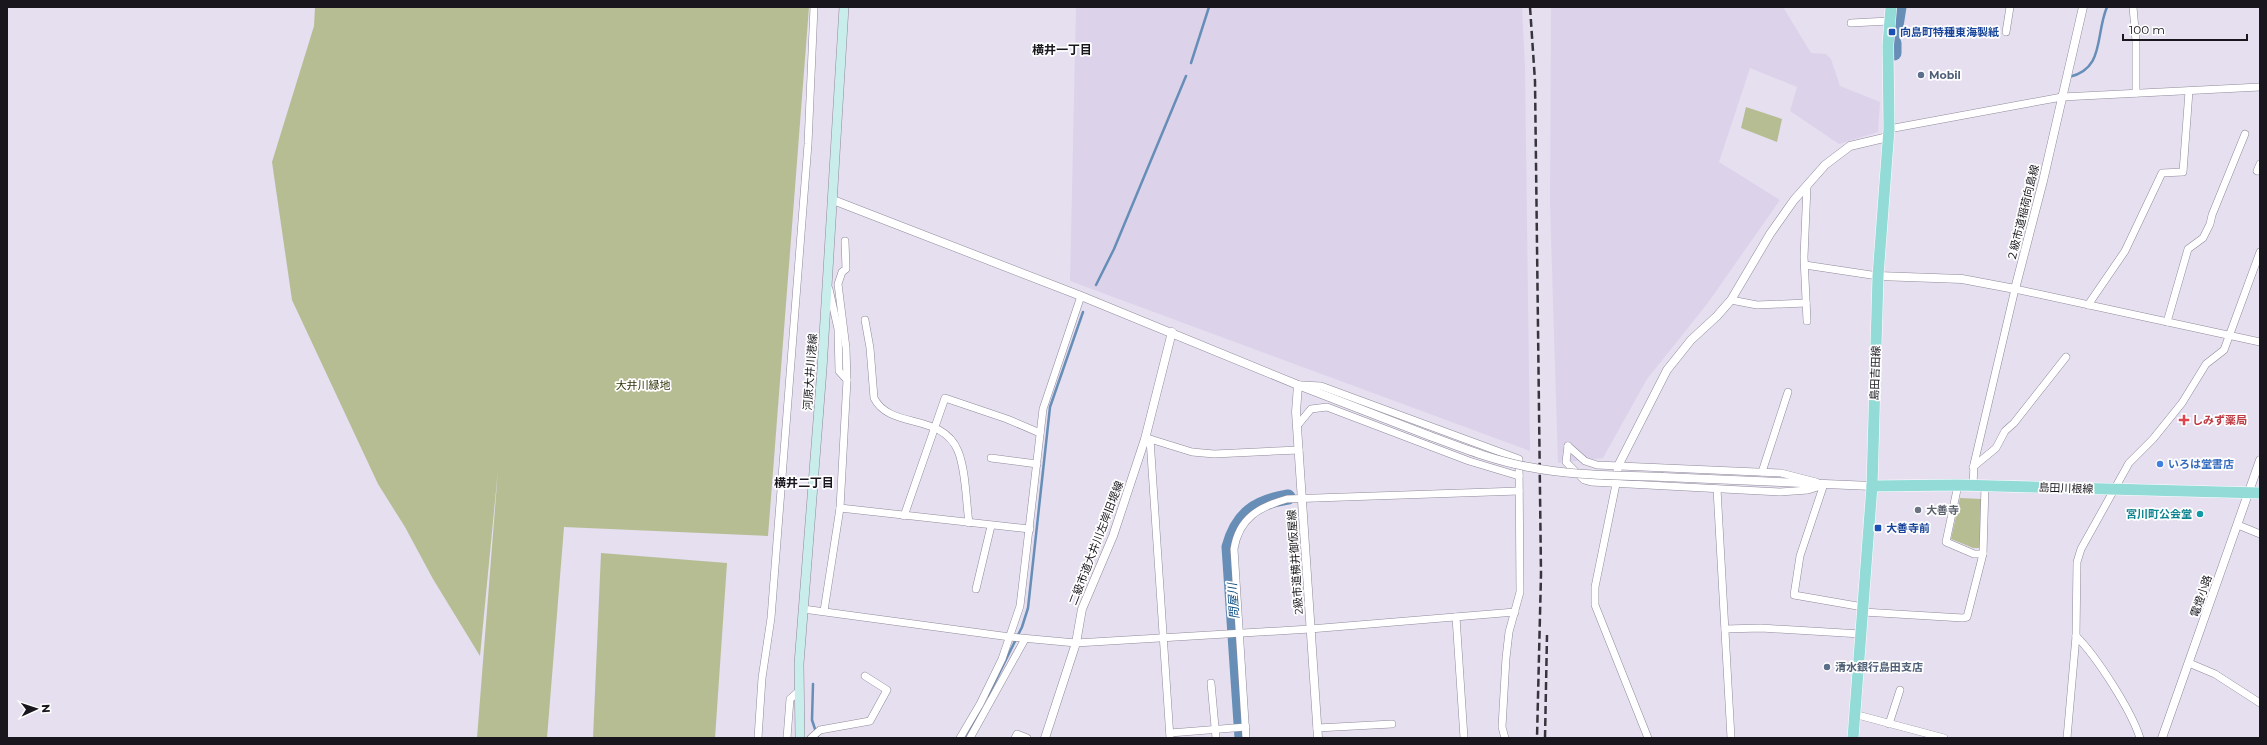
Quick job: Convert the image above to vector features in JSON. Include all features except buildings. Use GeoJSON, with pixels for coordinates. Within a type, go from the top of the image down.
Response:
{"type":"FeatureCollection","features":[{"type":"Feature","properties":{"kind":"main road","name":"河原大井川港線"},"geometry":{"type":"LineString","coordinates":[[800,738],[798,692],[828,283],[844,7]]}},
{"type":"Feature","properties":{"kind":"main road","name":"島田吉田線"},"geometry":{"type":"LineString","coordinates":[[1853,738],[1872,486],[1878,276],[1888,133],[1890,7]]}},
{"type":"Feature","properties":{"kind":"main road","name":"島田川根線"},"geometry":{"type":"LineString","coordinates":[[1872,486],[1958,485],[2115,490],[2255,492]]}},
{"type":"Feature","properties":{"kind":"street"},"geometry":{"type":"LineString","coordinates":[[758,738],[762,678],[771,618],[808,144],[814,7]]}},
{"type":"Feature","properties":{"kind":"street"},"geometry":{"type":"LineString","coordinates":[[2006,32],[2010,7]]}},
{"type":"Feature","properties":{"kind":"street","name":"２級市道稲荷向島線"},"geometry":{"type":"LineString","coordinates":[[2015,289],[2083,7]]}},
{"type":"Feature","properties":{"kind":"street"},"geometry":{"type":"LineString","coordinates":[[2132,7],[2136,41],[2136,94]]}},
{"type":"Feature","properties":{"kind":"street"},"geometry":{"type":"LineString","coordinates":[[1851,23],[1889,21]]}},
{"type":"Feature","properties":{"kind":"street"},"geometry":{"type":"LineString","coordinates":[[1648,738],[1595,605],[1595,587],[1616,484],[1618,466],[1667,370],[1691,340],[1717,316],[1731,300],[1770,234],[1794,200],[1825,165],[1850,146],[1888,133],[2062,97],[2260,87]]}},
{"type":"Feature","properties":{"kind":"street"},"geometry":{"type":"LineString","coordinates":[[2088,305],[2125,251],[2162,173],[2183,172],[2189,91]]}},
{"type":"Feature","properties":{"kind":"street"},"geometry":{"type":"LineString","coordinates":[[2167,322],[2188,249],[2203,238],[2210,224],[2212,215],[2245,134]]}},
{"type":"Feature","properties":{"kind":"street"},"geometry":{"type":"LineString","coordinates":[[1807,186],[1805,265],[1807,321]]}},
{"type":"Feature","properties":{"kind":"street"},"geometry":{"type":"LineString","coordinates":[[833,200],[1172,332],[1298,385],[1490,458],[1528,467],[1568,473],[1872,486]]}},
{"type":"Feature","properties":{"kind":"street"},"geometry":{"type":"LineString","coordinates":[[824,611],[840,508],[846,348],[838,284],[842,272],[846,269],[845,241]]}},
{"type":"Feature","properties":{"kind":"street"},"geometry":{"type":"LineString","coordinates":[[2067,738],[2076,636],[2078,559],[2088,534],[2115,490],[2129,463],[2153,439],[2182,403],[2206,364],[2224,350],[2260,252]]}},
{"type":"Feature","properties":{"kind":"street"},"geometry":{"type":"LineString","coordinates":[[1805,265],[1878,276],[1962,279],[2260,342]]}},
{"type":"Feature","properties":{"kind":"street"},"geometry":{"type":"LineString","coordinates":[[828,283],[838,329],[839,370],[846,380]]}},
{"type":"Feature","properties":{"kind":"street"},"geometry":{"type":"LineString","coordinates":[[1973,486],[1974,467],[2015,289]]}},
{"type":"Feature","properties":{"kind":"street"},"geometry":{"type":"LineString","coordinates":[[960,738],[989,684],[1010,637],[1020,606],[1043,409],[1081,296]]}},
{"type":"Feature","properties":{"kind":"street"},"geometry":{"type":"LineString","coordinates":[[1731,300],[1757,306],[1806,303]]}},
{"type":"Feature","properties":{"kind":"street"},"geometry":{"type":"LineString","coordinates":[[865,320],[870,348],[874,398],[878,405],[892,414],[935,427],[943,431],[953,441],[959,452],[969,523]]}},
{"type":"Feature","properties":{"kind":"street","name":"二級市道大井川左岸旧堤線"},"geometry":{"type":"LineString","coordinates":[[1045,738],[1076,643],[1082,609],[1113,536],[1148,439],[1172,332]]}},
{"type":"Feature","properties":{"kind":"street"},"geometry":{"type":"LineString","coordinates":[[1974,467],[1996,448],[2005,431],[2014,424],[2066,357]]}},
{"type":"Feature","properties":{"kind":"street"},"geometry":{"type":"LineString","coordinates":[[1298,385],[1321,386],[1519,459],[1520,592],[1509,632],[1506,658],[1502,727],[1505,738]]}},
{"type":"Feature","properties":{"kind":"street","name":"2級市道横井御仮屋線"},"geometry":{"type":"LineString","coordinates":[[1298,385],[1297,426],[1318,738]]}},
{"type":"Feature","properties":{"kind":"street"},"geometry":{"type":"LineString","coordinates":[[1762,472],[1788,392]]}},
{"type":"Feature","properties":{"kind":"street"},"geometry":{"type":"LineString","coordinates":[[904,516],[945,398],[1007,419],[1040,433]]}},
{"type":"Feature","properties":{"kind":"street"},"geometry":{"type":"LineString","coordinates":[[1297,426],[1311,409],[1327,407],[1469,461],[1519,476]]}},
{"type":"Feature","properties":{"kind":"street"},"geometry":{"type":"LineString","coordinates":[[1246,727],[1170,736],[1148,439],[1192,452],[1214,454],[1299,450]]}},
{"type":"Feature","properties":{"kind":"street"},"geometry":{"type":"LineString","coordinates":[[1568,446],[1586,461],[1597,465],[1782,473],[1824,484],[1808,490],[1780,492],[1616,484],[1584,480],[1566,462],[1568,446]]}},
{"type":"Feature","properties":{"kind":"street"},"geometry":{"type":"LineString","coordinates":[[991,458],[1037,464]]}},
{"type":"Feature","properties":{"kind":"street","name":"電燈小路"},"geometry":{"type":"LineString","coordinates":[[2162,738],[2238,526],[2255,492],[2260,460]]}},
{"type":"Feature","properties":{"kind":"street"},"geometry":{"type":"LineString","coordinates":[[1824,484],[1800,556],[1794,595],[1863,609],[1963,618],[1967,617],[1983,554],[1985,486]]}},
{"type":"Feature","properties":{"kind":"street"},"geometry":{"type":"LineString","coordinates":[[1958,485],[1946,542],[1974,554],[1983,554]]}},
{"type":"Feature","properties":{"kind":"street"},"geometry":{"type":"LineString","coordinates":[[1717,489],[1731,738]]}},
{"type":"Feature","properties":{"kind":"street"},"geometry":{"type":"LineString","coordinates":[[1246,738],[1234,549],[1240,528],[1259,510],[1269,504],[1302,498],[1519,491]]}},
{"type":"Feature","properties":{"kind":"street"},"geometry":{"type":"LineString","coordinates":[[840,508],[991,526],[1030,529]]}},
{"type":"Feature","properties":{"kind":"street"},"geometry":{"type":"LineString","coordinates":[[976,589],[991,526]]}},
{"type":"Feature","properties":{"kind":"street"},"geometry":{"type":"LineString","coordinates":[[2238,526],[2260,534]]}},
{"type":"Feature","properties":{"kind":"street"},"geometry":{"type":"LineString","coordinates":[[804,609],[1010,637],[1076,643],[1310,629],[1515,612]]}},
{"type":"Feature","properties":{"kind":"street"},"geometry":{"type":"LineString","coordinates":[[1456,617],[1464,738]]}},
{"type":"Feature","properties":{"kind":"street"},"geometry":{"type":"LineString","coordinates":[[1725,629],[1761,628],[1861,634]]}},
{"type":"Feature","properties":{"kind":"street"},"geometry":{"type":"LineString","coordinates":[[2076,636],[2087,646],[2111,683],[2140,738]]}},
{"type":"Feature","properties":{"kind":"street"},"geometry":{"type":"LineString","coordinates":[[970,738],[1024,638]]}},
{"type":"Feature","properties":{"kind":"street"},"geometry":{"type":"LineString","coordinates":[[2189,663],[2215,674],[2260,703]]}},
{"type":"Feature","properties":{"kind":"street"},"geometry":{"type":"LineString","coordinates":[[812,738],[820,730],[870,721],[887,690],[865,676]]}},
{"type":"Feature","properties":{"kind":"street"},"geometry":{"type":"LineString","coordinates":[[1211,683],[1216,738]]}},
{"type":"Feature","properties":{"kind":"street"},"geometry":{"type":"LineString","coordinates":[[989,684],[998,688]]}},
{"type":"Feature","properties":{"kind":"street"},"geometry":{"type":"LineString","coordinates":[[1889,724],[1900,690]]}},
{"type":"Feature","properties":{"kind":"street"},"geometry":{"type":"LineString","coordinates":[[787,738],[790,699],[798,692]]}},
{"type":"Feature","properties":{"kind":"street"},"geometry":{"type":"LineString","coordinates":[[1854,714],[1944,738]]}},
{"type":"Feature","properties":{"kind":"street"},"geometry":{"type":"LineString","coordinates":[[1317,728],[1392,724]]}},
{"type":"Feature","properties":{"kind":"street"},"geometry":{"type":"LineString","coordinates":[[1015,738],[1017,734],[1027,738]]}},
{"type":"Feature","properties":{"kind":"shaded area"},"geometry":{"type":"Polygon","coordinates":[[[1076,7],[1522,7],[1525,68],[1530,451],[1070,281],[1076,7]]]}},
{"type":"Feature","properties":{"kind":"shaded area"},"geometry":{"type":"Polygon","coordinates":[[[1551,7],[1783,7],[1811,53],[1826,54],[1831,59],[1840,86],[1880,102],[1878,132],[1839,144],[1790,111],[1797,87],[1750,68],[1719,162],[1780,200],[1707,304],[1647,379],[1603,458],[1558,463],[1550,204],[1551,7]]]}},
{"type":"Feature","properties":{"kind":"green space","name":"大井川緑地"},"geometry":{"type":"Polygon","coordinates":[[[315,7],[809,7],[768,536],[564,527],[547,738],[477,738],[498,470],[480,656],[433,579],[405,527],[378,484],[292,300],[272,162],[314,26],[315,7]]]}},
{"type":"Feature","properties":{"kind":"green space"},"geometry":{"type":"Polygon","coordinates":[[[1746,107],[1782,119],[1777,142],[1741,128],[1746,107]]]}},
{"type":"Feature","properties":{"kind":"green space"},"geometry":{"type":"Polygon","coordinates":[[[1960,498],[1981,499],[1980,548],[1973,548],[1951,539],[1960,498]]]}},
{"type":"Feature","properties":{"kind":"green space"},"geometry":{"type":"Polygon","coordinates":[[[601,553],[727,563],[715,738],[593,738],[601,553]]]}},
{"type":"Feature","properties":{"kind":"waterway"},"geometry":{"type":"LineString","coordinates":[[1191,63],[1209,7]]}},
{"type":"Feature","properties":{"kind":"waterway","name":"問屋川"},"geometry":{"type":"LineString","coordinates":[[1895,32],[1899,7]]}},
{"type":"Feature","properties":{"kind":"waterway"},"geometry":{"type":"LineString","coordinates":[[2069,77],[2080,73],[2088,67],[2094,59],[2103,18],[2107,7]]}},
{"type":"Feature","properties":{"kind":"waterway","name":"問屋川"},"geometry":{"type":"LineString","coordinates":[[1894,43],[1894,53]]}},
{"type":"Feature","properties":{"kind":"waterway"},"geometry":{"type":"LineString","coordinates":[[1096,285],[1114,249],[1186,76]]}},
{"type":"Feature","properties":{"kind":"waterway"},"geometry":{"type":"LineString","coordinates":[[988,696],[1022,627],[1028,608],[1050,407],[1083,312]]}},
{"type":"Feature","properties":{"kind":"waterway","name":"問屋川"},"geometry":{"type":"LineString","coordinates":[[1242,738],[1229,547],[1238,526],[1243,518],[1250,512],[1267,502],[1288,497]]}},
{"type":"Feature","properties":{"kind":"waterway"},"geometry":{"type":"LineString","coordinates":[[813,684],[812,720],[818,738]]}},
{"type":"Feature","properties":{"kind":"waterway"},"geometry":{"type":"LineString","coordinates":[[966,738],[981,709]]}},
{"type":"Feature","properties":{"kind":"railway"},"geometry":{"type":"LineString","coordinates":[[1530,7],[1535,81],[1541,574],[1537,738]]}},
{"type":"Feature","properties":{"kind":"railway"},"geometry":{"type":"LineString","coordinates":[[1545,738],[1547,635]]}},
{"type":"Feature","properties":{"kind":"place","name":"向島町特種東海製紙"},"geometry":{"type":"Point","coordinates":[1892,32]}},
{"type":"Feature","properties":{"kind":"place","name":"Mobil"},"geometry":{"type":"Point","coordinates":[1921,75]}},
{"type":"Feature","properties":{"kind":"place","name":"しみず薬局"},"geometry":{"type":"Point","coordinates":[2184,420]}},
{"type":"Feature","properties":{"kind":"place","name":"いろは堂書店"},"geometry":{"type":"Point","coordinates":[2160,464]}},
{"type":"Feature","properties":{"kind":"place","name":"大善寺"},"geometry":{"type":"Point","coordinates":[1918,510]}},
{"type":"Feature","properties":{"kind":"place","name":"宮川町公会堂"},"geometry":{"type":"Point","coordinates":[2200,514]}},
{"type":"Feature","properties":{"kind":"place","name":"大善寺前"},"geometry":{"type":"Point","coordinates":[1878,528]}},
{"type":"Feature","properties":{"kind":"place","name":"清水銀行島田支店"},"geometry":{"type":"Point","coordinates":[1827,667]}},
{"type":"Feature","properties":{"kind":"district","name":"横井一丁目"},"geometry":{"type":"Point","coordinates":[1062,49]}},
{"type":"Feature","properties":{"kind":"district","name":"横井二丁目"},"geometry":{"type":"Point","coordinates":[804,482]}}]}
